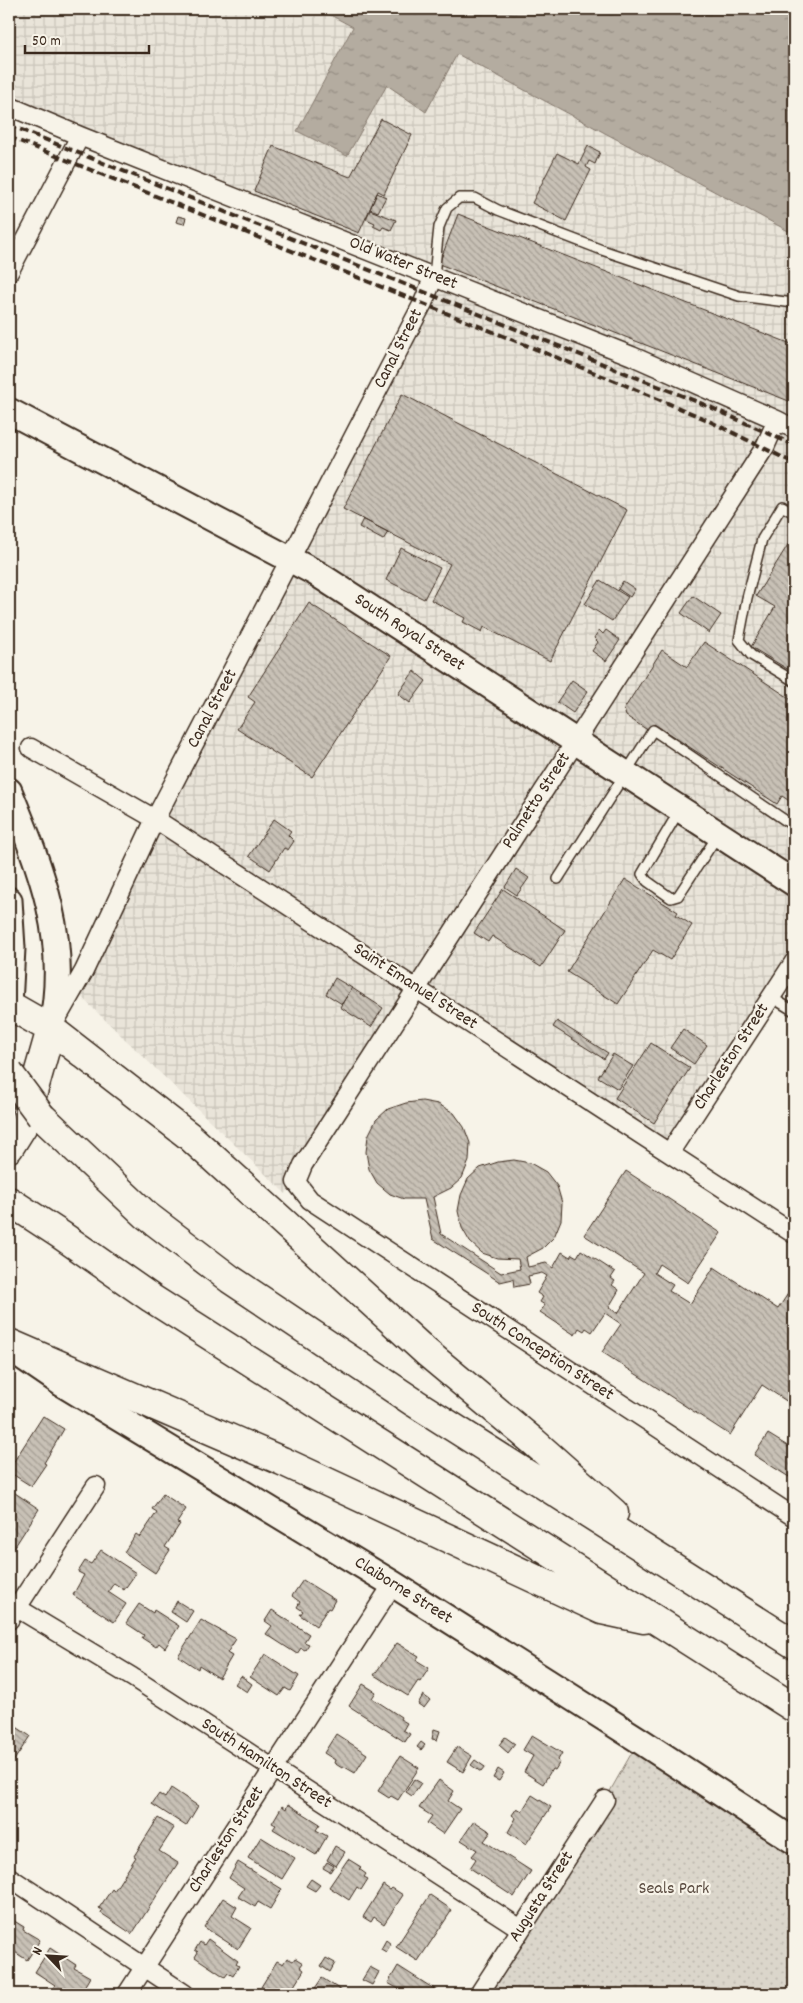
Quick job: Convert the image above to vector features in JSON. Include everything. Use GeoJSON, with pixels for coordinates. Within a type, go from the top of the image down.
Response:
{"type":"FeatureCollection","features":[{"type":"Feature","properties":{"kind":"main road"},"geometry":{"type":"LineString","coordinates":[[9,1006],[51,1029],[189,1136],[426,1352],[698,1582]]}},
{"type":"Feature","properties":{"kind":"main road","name":"Canal Street"},"geometry":{"type":"LineString","coordinates":[[9,1148],[24,1124],[51,1029]]}},
{"type":"Feature","properties":{"kind":"main road"},"geometry":{"type":"LineString","coordinates":[[9,1073],[41,1116]]}},
{"type":"Feature","properties":{"kind":"main road"},"geometry":{"type":"LineString","coordinates":[[9,1085],[146,1215],[237,1284],[415,1403],[794,1644]]}},
{"type":"Feature","properties":{"kind":"main road"},"geometry":{"type":"LineString","coordinates":[[9,1201],[151,1298],[794,1708]]}},
{"type":"Feature","properties":{"kind":"main road"},"geometry":{"type":"LineString","coordinates":[[9,1343],[282,1461],[602,1610],[662,1623]]}},
{"type":"Feature","properties":{"kind":"street","name":"Old Water Street"},"geometry":{"type":"LineString","coordinates":[[9,106],[632,356],[794,429]]}},
{"type":"Feature","properties":{"kind":"street"},"geometry":{"type":"LineString","coordinates":[[9,272],[80,136]]}},
{"type":"Feature","properties":{"kind":"street","name":"Canal Street"},"geometry":{"type":"LineString","coordinates":[[51,1029],[84,971],[155,819],[423,303],[434,276]]}},
{"type":"Feature","properties":{"kind":"street","name":"South Royal Street"},"geometry":{"type":"LineString","coordinates":[[9,411],[316,573],[794,883]]}},
{"type":"Feature","properties":{"kind":"street","name":"Palmetto Street"},"geometry":{"type":"LineString","coordinates":[[296,1182],[303,1165],[765,447],[777,420]]}},
{"type":"Feature","properties":{"kind":"street","name":"Saint Emanuel Street"},"geometry":{"type":"LineString","coordinates":[[31,748],[155,819],[794,1234]]}},
{"type":"Feature","properties":{"kind":"street"},"geometry":{"type":"LineString","coordinates":[[9,791],[41,872],[55,934],[58,983],[51,1029]]}},
{"type":"Feature","properties":{"kind":"street"},"geometry":{"type":"LineString","coordinates":[[9,908],[12,948],[9,1006]]}},
{"type":"Feature","properties":{"kind":"street","name":"Charleston Street"},"geometry":{"type":"LineString","coordinates":[[670,1152],[794,962]]}},
{"type":"Feature","properties":{"kind":"street","name":"South Conception Street"},"geometry":{"type":"LineString","coordinates":[[296,1182],[310,1200],[794,1517]]}},
{"type":"Feature","properties":{"kind":"street","name":"Claiborne Street"},"geometry":{"type":"LineString","coordinates":[[9,1347],[61,1383],[393,1584],[794,1841]]}},
{"type":"Feature","properties":{"kind":"street"},"geometry":{"type":"LineString","coordinates":[[11,1610],[96,1486]]}},
{"type":"Feature","properties":{"kind":"street","name":"Charleston Street"},"geometry":{"type":"LineString","coordinates":[[127,1994],[393,1584]]}},
{"type":"Feature","properties":{"kind":"street","name":"South Hamilton Street"},"geometry":{"type":"LineString","coordinates":[[11,1610],[132,1677],[521,1930]]}},
{"type":"Feature","properties":{"kind":"street","name":"Augusta Street"},"geometry":{"type":"LineString","coordinates":[[479,1994],[605,1800]]}},
{"type":"Feature","properties":{"kind":"street"},"geometry":{"type":"LineString","coordinates":[[9,1877],[185,1994]]}},
{"type":"Feature","properties":{"kind":"lane"},"geometry":{"type":"LineString","coordinates":[[434,276],[440,226],[447,208],[459,198],[475,198],[498,210],[602,250],[739,296],[794,303]]}},
{"type":"Feature","properties":{"kind":"lane"},"geometry":{"type":"LineString","coordinates":[[794,514],[782,506],[762,539],[746,598],[739,640],[751,655],[794,681]]}},
{"type":"Feature","properties":{"kind":"lane"},"geometry":{"type":"LineString","coordinates":[[558,878],[652,730],[792,825],[794,821]]}},
{"type":"Feature","properties":{"kind":"lane"},"geometry":{"type":"LineString","coordinates":[[681,808],[642,874],[647,881],[670,898],[678,896],[719,834]]}},
{"type":"Feature","properties":{"kind":"lane"},"geometry":{"type":"LineString","coordinates":[[771,997],[794,1011]]}},
{"type":"Feature","properties":{"kind":"shaded area"},"geometry":{"type":"Polygon","coordinates":[[[9,9],[319,9],[353,27],[297,131],[347,156],[387,85],[457,54],[794,234],[794,957],[670,1152],[416,989],[286,1194],[74,990],[434,276],[9,95],[9,9]]]}},
{"type":"Feature","properties":{"kind":"green space","name":"Seals Park"},"geometry":{"type":"Polygon","coordinates":[[[639,1740],[794,1841],[794,1994],[479,1994],[605,1800],[639,1740]]]}},
{"type":"Feature","properties":{"kind":"water"},"geometry":{"type":"Polygon","coordinates":[[[319,9],[794,9],[794,234],[457,54],[426,112],[387,85],[347,156],[297,131],[353,27],[319,9]]]}},
{"type":"Feature","properties":{"kind":"building"},"geometry":{"type":"Polygon","coordinates":[[[381,119],[412,135],[384,194],[378,191],[359,233],[254,191],[273,146],[350,177],[381,119]]]}},
{"type":"Feature","properties":{"kind":"building"},"geometry":{"type":"Polygon","coordinates":[[[588,146],[600,152],[595,164],[589,161],[586,167],[591,170],[566,221],[532,203],[557,153],[579,164],[588,146]]]}},
{"type":"Feature","properties":{"kind":"building"},"geometry":{"type":"Polygon","coordinates":[[[377,193],[386,197],[378,212],[370,209],[377,193]]]}},
{"type":"Feature","properties":{"kind":"building"},"geometry":{"type":"Polygon","coordinates":[[[370,210],[396,220],[391,230],[383,227],[381,230],[373,226],[375,223],[366,219],[370,210]]]}},
{"type":"Feature","properties":{"kind":"building"},"geometry":{"type":"Polygon","coordinates":[[[458,214],[794,345],[794,403],[439,264],[458,214]]]}},
{"type":"Feature","properties":{"kind":"building"},"geometry":{"type":"Polygon","coordinates":[[[178,216],[186,218],[184,224],[176,222],[178,216]]]}},
{"type":"Feature","properties":{"kind":"building"},"geometry":{"type":"Polygon","coordinates":[[[402,394],[627,510],[550,661],[484,627],[482,632],[463,622],[465,618],[431,600],[450,564],[343,509],[402,394]]]}},
{"type":"Feature","properties":{"kind":"building"},"geometry":{"type":"Polygon","coordinates":[[[363,519],[388,532],[383,540],[359,527],[363,519]]]}},
{"type":"Feature","properties":{"kind":"building"},"geometry":{"type":"Polygon","coordinates":[[[794,535],[794,673],[751,647],[775,607],[756,596],[794,535]]]}},
{"type":"Feature","properties":{"kind":"building"},"geometry":{"type":"Polygon","coordinates":[[[401,548],[440,568],[424,599],[386,580],[401,548]]]}},
{"type":"Feature","properties":{"kind":"building"},"geometry":{"type":"Polygon","coordinates":[[[600,580],[628,597],[612,621],[585,604],[600,580]]]}},
{"type":"Feature","properties":{"kind":"building"},"geometry":{"type":"Polygon","coordinates":[[[623,581],[635,589],[630,597],[618,589],[623,581]]]}},
{"type":"Feature","properties":{"kind":"building"},"geometry":{"type":"Polygon","coordinates":[[[693,596],[721,615],[709,633],[681,613],[693,596]]]}},
{"type":"Feature","properties":{"kind":"building"},"geometry":{"type":"Polygon","coordinates":[[[309,603],[391,656],[312,777],[237,729],[255,702],[248,697],[309,603]]]}},
{"type":"Feature","properties":{"kind":"building"},"geometry":{"type":"Polygon","coordinates":[[[599,630],[603,634],[606,630],[620,640],[606,661],[592,651],[598,642],[594,638],[599,630]]]}},
{"type":"Feature","properties":{"kind":"building"},"geometry":{"type":"Polygon","coordinates":[[[704,642],[794,701],[794,804],[782,796],[777,804],[654,724],[649,731],[626,716],[624,709],[662,650],[687,667],[704,642]]]}},
{"type":"Feature","properties":{"kind":"building"},"geometry":{"type":"Polygon","coordinates":[[[414,671],[426,681],[410,703],[398,694],[414,671]]]}},
{"type":"Feature","properties":{"kind":"building"},"geometry":{"type":"Polygon","coordinates":[[[572,680],[588,691],[573,713],[557,702],[572,680]]]}},
{"type":"Feature","properties":{"kind":"building"},"geometry":{"type":"Polygon","coordinates":[[[274,819],[291,831],[288,835],[294,841],[288,850],[284,848],[270,870],[249,856],[274,819]]]}},
{"type":"Feature","properties":{"kind":"building"},"geometry":{"type":"Polygon","coordinates":[[[516,869],[529,878],[517,895],[505,887],[516,869]]]}},
{"type":"Feature","properties":{"kind":"building"},"geometry":{"type":"Polygon","coordinates":[[[625,879],[678,912],[676,915],[692,925],[670,960],[653,950],[618,1004],[567,972],[625,879]]]}},
{"type":"Feature","properties":{"kind":"building"},"geometry":{"type":"Polygon","coordinates":[[[503,889],[565,930],[541,967],[492,936],[488,942],[474,933],[503,889]]]}},
{"type":"Feature","properties":{"kind":"building"},"geometry":{"type":"Polygon","coordinates":[[[335,978],[352,988],[342,1004],[326,994],[335,978]]]}},
{"type":"Feature","properties":{"kind":"building"},"geometry":{"type":"Polygon","coordinates":[[[352,988],[383,1008],[371,1027],[340,1007],[352,988]]]}},
{"type":"Feature","properties":{"kind":"building"},"geometry":{"type":"Polygon","coordinates":[[[557,1021],[608,1053],[604,1059],[553,1027],[557,1021]]]}},
{"type":"Feature","properties":{"kind":"building"},"geometry":{"type":"Polygon","coordinates":[[[683,1029],[707,1045],[694,1064],[670,1048],[683,1029]]]}},
{"type":"Feature","properties":{"kind":"building"},"geometry":{"type":"Polygon","coordinates":[[[651,1043],[690,1068],[654,1123],[615,1098],[651,1043]]]}},
{"type":"Feature","properties":{"kind":"building"},"geometry":{"type":"Polygon","coordinates":[[[613,1054],[633,1066],[618,1089],[598,1077],[613,1054]]]}},
{"type":"Feature","properties":{"kind":"building"},"geometry":{"type":"Polygon","coordinates":[[[422,1101],[438,1104],[454,1113],[464,1127],[470,1143],[469,1161],[462,1178],[451,1188],[433,1197],[441,1234],[501,1273],[520,1269],[518,1259],[497,1258],[482,1253],[470,1242],[462,1228],[458,1211],[461,1195],[468,1179],[480,1168],[498,1162],[514,1160],[530,1163],[546,1172],[557,1186],[562,1203],[561,1220],[554,1237],[543,1248],[526,1257],[528,1267],[546,1263],[553,1268],[562,1252],[570,1257],[572,1254],[577,1257],[581,1250],[615,1272],[611,1278],[615,1281],[612,1285],[619,1290],[609,1307],[618,1313],[644,1273],[584,1235],[626,1171],[721,1233],[688,1283],[659,1264],[654,1273],[673,1285],[669,1291],[690,1304],[714,1267],[778,1309],[789,1292],[794,1296],[794,1406],[762,1385],[730,1435],[602,1352],[621,1324],[605,1313],[592,1332],[586,1328],[584,1331],[579,1328],[575,1335],[540,1312],[545,1305],[540,1302],[543,1297],[537,1293],[547,1276],[542,1273],[528,1276],[530,1284],[514,1287],[513,1279],[500,1282],[433,1239],[424,1199],[404,1199],[390,1194],[377,1183],[369,1169],[366,1152],[368,1136],[376,1120],[388,1109],[406,1103],[422,1101]]]}},
{"type":"Feature","properties":{"kind":"building"},"geometry":{"type":"Polygon","coordinates":[[[43,1416],[64,1429],[44,1463],[46,1464],[31,1486],[9,1472],[9,1469],[43,1416]]]}},
{"type":"Feature","properties":{"kind":"building"},"geometry":{"type":"Polygon","coordinates":[[[768,1434],[794,1450],[794,1468],[789,1477],[754,1455],[768,1434]]]}},
{"type":"Feature","properties":{"kind":"building"},"geometry":{"type":"Polygon","coordinates":[[[9,1489],[39,1509],[10,1554],[9,1553],[9,1489]]]}},
{"type":"Feature","properties":{"kind":"building"},"geometry":{"type":"Polygon","coordinates":[[[163,1494],[186,1509],[177,1523],[180,1524],[165,1547],[170,1550],[155,1573],[124,1552],[136,1534],[140,1537],[157,1512],[152,1509],[163,1494]]]}},
{"type":"Feature","properties":{"kind":"building"},"geometry":{"type":"Polygon","coordinates":[[[101,1550],[136,1573],[124,1590],[114,1583],[108,1592],[126,1604],[114,1622],[73,1595],[84,1575],[78,1572],[85,1561],[91,1564],[101,1550]]]}},
{"type":"Feature","properties":{"kind":"building"},"geometry":{"type":"Polygon","coordinates":[[[303,1580],[335,1600],[316,1626],[300,1615],[303,1611],[297,1607],[300,1602],[292,1596],[303,1580]]]}},
{"type":"Feature","properties":{"kind":"building"},"geometry":{"type":"Polygon","coordinates":[[[177,1601],[193,1611],[186,1622],[171,1612],[177,1601]]]}},
{"type":"Feature","properties":{"kind":"building"},"geometry":{"type":"Polygon","coordinates":[[[139,1604],[153,1613],[154,1610],[179,1626],[165,1648],[159,1643],[156,1647],[142,1638],[144,1635],[126,1623],[139,1604]]]}},
{"type":"Feature","properties":{"kind":"building"},"geometry":{"type":"Polygon","coordinates":[[[272,1610],[309,1634],[304,1642],[309,1644],[305,1650],[301,1648],[297,1654],[266,1634],[272,1626],[265,1621],[272,1610]]]}},
{"type":"Feature","properties":{"kind":"building"},"geometry":{"type":"Polygon","coordinates":[[[201,1620],[236,1639],[227,1653],[232,1656],[219,1678],[199,1665],[198,1669],[178,1656],[201,1620]]]}},
{"type":"Feature","properties":{"kind":"building"},"geometry":{"type":"Polygon","coordinates":[[[397,1643],[419,1656],[416,1660],[429,1668],[408,1696],[374,1675],[397,1643]]]}},
{"type":"Feature","properties":{"kind":"building"},"geometry":{"type":"Polygon","coordinates":[[[265,1654],[299,1676],[290,1691],[285,1688],[279,1696],[250,1677],[265,1654]]]}},
{"type":"Feature","properties":{"kind":"building"},"geometry":{"type":"Polygon","coordinates":[[[241,1676],[252,1684],[247,1692],[235,1684],[241,1676]]]}},
{"type":"Feature","properties":{"kind":"building"},"geometry":{"type":"Polygon","coordinates":[[[363,1684],[376,1692],[372,1698],[407,1723],[403,1730],[410,1734],[405,1742],[349,1706],[363,1684]]]}},
{"type":"Feature","properties":{"kind":"building"},"geometry":{"type":"Polygon","coordinates":[[[423,1695],[430,1700],[424,1708],[418,1704],[423,1695]]]}},
{"type":"Feature","properties":{"kind":"building"},"geometry":{"type":"Polygon","coordinates":[[[9,1722],[30,1736],[9,1768],[9,1722]]]}},
{"type":"Feature","properties":{"kind":"building"},"geometry":{"type":"Polygon","coordinates":[[[434,1729],[440,1731],[437,1740],[432,1739],[434,1729]]]}},
{"type":"Feature","properties":{"kind":"building"},"geometry":{"type":"Polygon","coordinates":[[[336,1734],[367,1754],[355,1773],[334,1763],[335,1760],[324,1753],[336,1734]]]}},
{"type":"Feature","properties":{"kind":"building"},"geometry":{"type":"Polygon","coordinates":[[[532,1735],[562,1753],[558,1760],[560,1762],[555,1770],[552,1769],[543,1784],[524,1772],[533,1756],[523,1750],[532,1735]]]}},
{"type":"Feature","properties":{"kind":"building"},"geometry":{"type":"Polygon","coordinates":[[[505,1737],[515,1744],[508,1753],[499,1745],[505,1737]]]}},
{"type":"Feature","properties":{"kind":"building"},"geometry":{"type":"Polygon","coordinates":[[[421,1742],[425,1745],[421,1750],[417,1747],[421,1742]]]}},
{"type":"Feature","properties":{"kind":"building"},"geometry":{"type":"Polygon","coordinates":[[[457,1747],[472,1756],[463,1772],[447,1762],[457,1747]]]}},
{"type":"Feature","properties":{"kind":"building"},"geometry":{"type":"Polygon","coordinates":[[[400,1756],[419,1768],[398,1800],[391,1796],[389,1798],[378,1791],[400,1756]]]}},
{"type":"Feature","properties":{"kind":"building"},"geometry":{"type":"Polygon","coordinates":[[[475,1760],[485,1767],[481,1772],[471,1765],[475,1760]]]}},
{"type":"Feature","properties":{"kind":"building"},"geometry":{"type":"Polygon","coordinates":[[[498,1769],[504,1773],[499,1781],[493,1778],[498,1769]]]}},
{"type":"Feature","properties":{"kind":"building"},"geometry":{"type":"Polygon","coordinates":[[[414,1779],[421,1783],[412,1796],[406,1792],[414,1779]]]}},
{"type":"Feature","properties":{"kind":"building"},"geometry":{"type":"Polygon","coordinates":[[[439,1780],[454,1791],[448,1801],[460,1809],[443,1834],[427,1823],[432,1816],[419,1808],[439,1780]]]}},
{"type":"Feature","properties":{"kind":"building"},"geometry":{"type":"Polygon","coordinates":[[[171,1788],[198,1806],[186,1826],[152,1804],[159,1794],[165,1798],[171,1788]]]}},
{"type":"Feature","properties":{"kind":"building"},"geometry":{"type":"Polygon","coordinates":[[[532,1795],[551,1807],[526,1844],[508,1832],[516,1818],[512,1815],[517,1808],[522,1811],[532,1795]]]}},
{"type":"Feature","properties":{"kind":"building"},"geometry":{"type":"Polygon","coordinates":[[[288,1804],[320,1824],[316,1830],[327,1836],[316,1855],[273,1829],[276,1825],[272,1823],[282,1806],[286,1809],[288,1804]]]}},
{"type":"Feature","properties":{"kind":"building"},"geometry":{"type":"Polygon","coordinates":[[[158,1818],[174,1828],[159,1851],[178,1863],[132,1934],[101,1913],[102,1910],[99,1908],[112,1889],[114,1891],[158,1818]]]}},
{"type":"Feature","properties":{"kind":"building"},"geometry":{"type":"Polygon","coordinates":[[[474,1821],[491,1832],[484,1841],[531,1871],[514,1897],[470,1868],[476,1859],[472,1856],[477,1850],[461,1840],[474,1821]]]}},
{"type":"Feature","properties":{"kind":"building"},"geometry":{"type":"Polygon","coordinates":[[[261,1837],[295,1858],[282,1879],[248,1858],[261,1837]]]}},
{"type":"Feature","properties":{"kind":"building"},"geometry":{"type":"Polygon","coordinates":[[[335,1846],[345,1852],[336,1866],[327,1860],[335,1846]]]}},
{"type":"Feature","properties":{"kind":"building"},"geometry":{"type":"Polygon","coordinates":[[[348,1859],[361,1867],[359,1869],[366,1874],[364,1877],[368,1879],[361,1890],[357,1887],[349,1900],[329,1887],[348,1859]]]}},
{"type":"Feature","properties":{"kind":"building"},"geometry":{"type":"Polygon","coordinates":[[[238,1862],[282,1889],[270,1909],[258,1902],[255,1907],[238,1897],[244,1888],[229,1878],[238,1862]]]}},
{"type":"Feature","properties":{"kind":"building"},"geometry":{"type":"Polygon","coordinates":[[[327,1862],[334,1866],[330,1872],[323,1868],[327,1862]]]}},
{"type":"Feature","properties":{"kind":"building"},"geometry":{"type":"Polygon","coordinates":[[[311,1879],[320,1885],[315,1891],[306,1886],[311,1879]]]}},
{"type":"Feature","properties":{"kind":"building"},"geometry":{"type":"Polygon","coordinates":[[[383,1885],[403,1895],[384,1924],[374,1917],[371,1922],[363,1917],[383,1885]]]}},
{"type":"Feature","properties":{"kind":"building"},"geometry":{"type":"Polygon","coordinates":[[[430,1895],[452,1910],[418,1961],[396,1947],[430,1895]]]}},
{"type":"Feature","properties":{"kind":"building"},"geometry":{"type":"Polygon","coordinates":[[[223,1898],[237,1907],[232,1916],[251,1928],[238,1949],[204,1927],[223,1898]]]}},
{"type":"Feature","properties":{"kind":"building"},"geometry":{"type":"Polygon","coordinates":[[[11,1919],[24,1927],[23,1930],[40,1940],[27,1960],[10,1949],[9,1951],[9,1921],[11,1919]]]}},
{"type":"Feature","properties":{"kind":"building"},"geometry":{"type":"Polygon","coordinates":[[[208,1939],[238,1961],[236,1964],[239,1966],[233,1976],[228,1973],[225,1977],[195,1957],[198,1952],[195,1950],[200,1942],[204,1945],[208,1939]]]}},
{"type":"Feature","properties":{"kind":"building"},"geometry":{"type":"Polygon","coordinates":[[[386,1940],[391,1944],[386,1952],[381,1949],[386,1940]]]}},
{"type":"Feature","properties":{"kind":"building"},"geometry":{"type":"Polygon","coordinates":[[[50,1948],[76,1965],[74,1968],[90,1977],[80,1994],[50,1994],[55,1985],[35,1972],[50,1948]]]}},
{"type":"Feature","properties":{"kind":"building"},"geometry":{"type":"Polygon","coordinates":[[[287,1958],[293,1961],[295,1958],[303,1963],[300,1967],[304,1970],[289,1994],[265,1994],[267,1991],[261,1987],[277,1961],[283,1964],[287,1958]]]}},
{"type":"Feature","properties":{"kind":"building"},"geometry":{"type":"Polygon","coordinates":[[[326,1958],[335,1963],[330,1972],[321,1966],[326,1958]]]}},
{"type":"Feature","properties":{"kind":"building"},"geometry":{"type":"Polygon","coordinates":[[[398,1966],[442,1994],[400,1994],[402,1991],[388,1983],[398,1966]]]}},
{"type":"Feature","properties":{"kind":"building"},"geometry":{"type":"Polygon","coordinates":[[[370,1967],[379,1972],[372,1985],[362,1980],[370,1967]]]}},
{"type":"Feature","properties":{"kind":"building"},"geometry":{"type":"Polygon","coordinates":[[[322,1978],[342,1991],[340,1994],[311,1994],[322,1978]]]}},
{"type":"Feature","properties":{"kind":"railway"},"geometry":{"type":"LineString","coordinates":[[9,125],[710,407],[794,445]]}},
{"type":"Feature","properties":{"kind":"railway"},"geometry":{"type":"LineString","coordinates":[[9,137],[625,385],[705,419],[794,463]]}}]}
